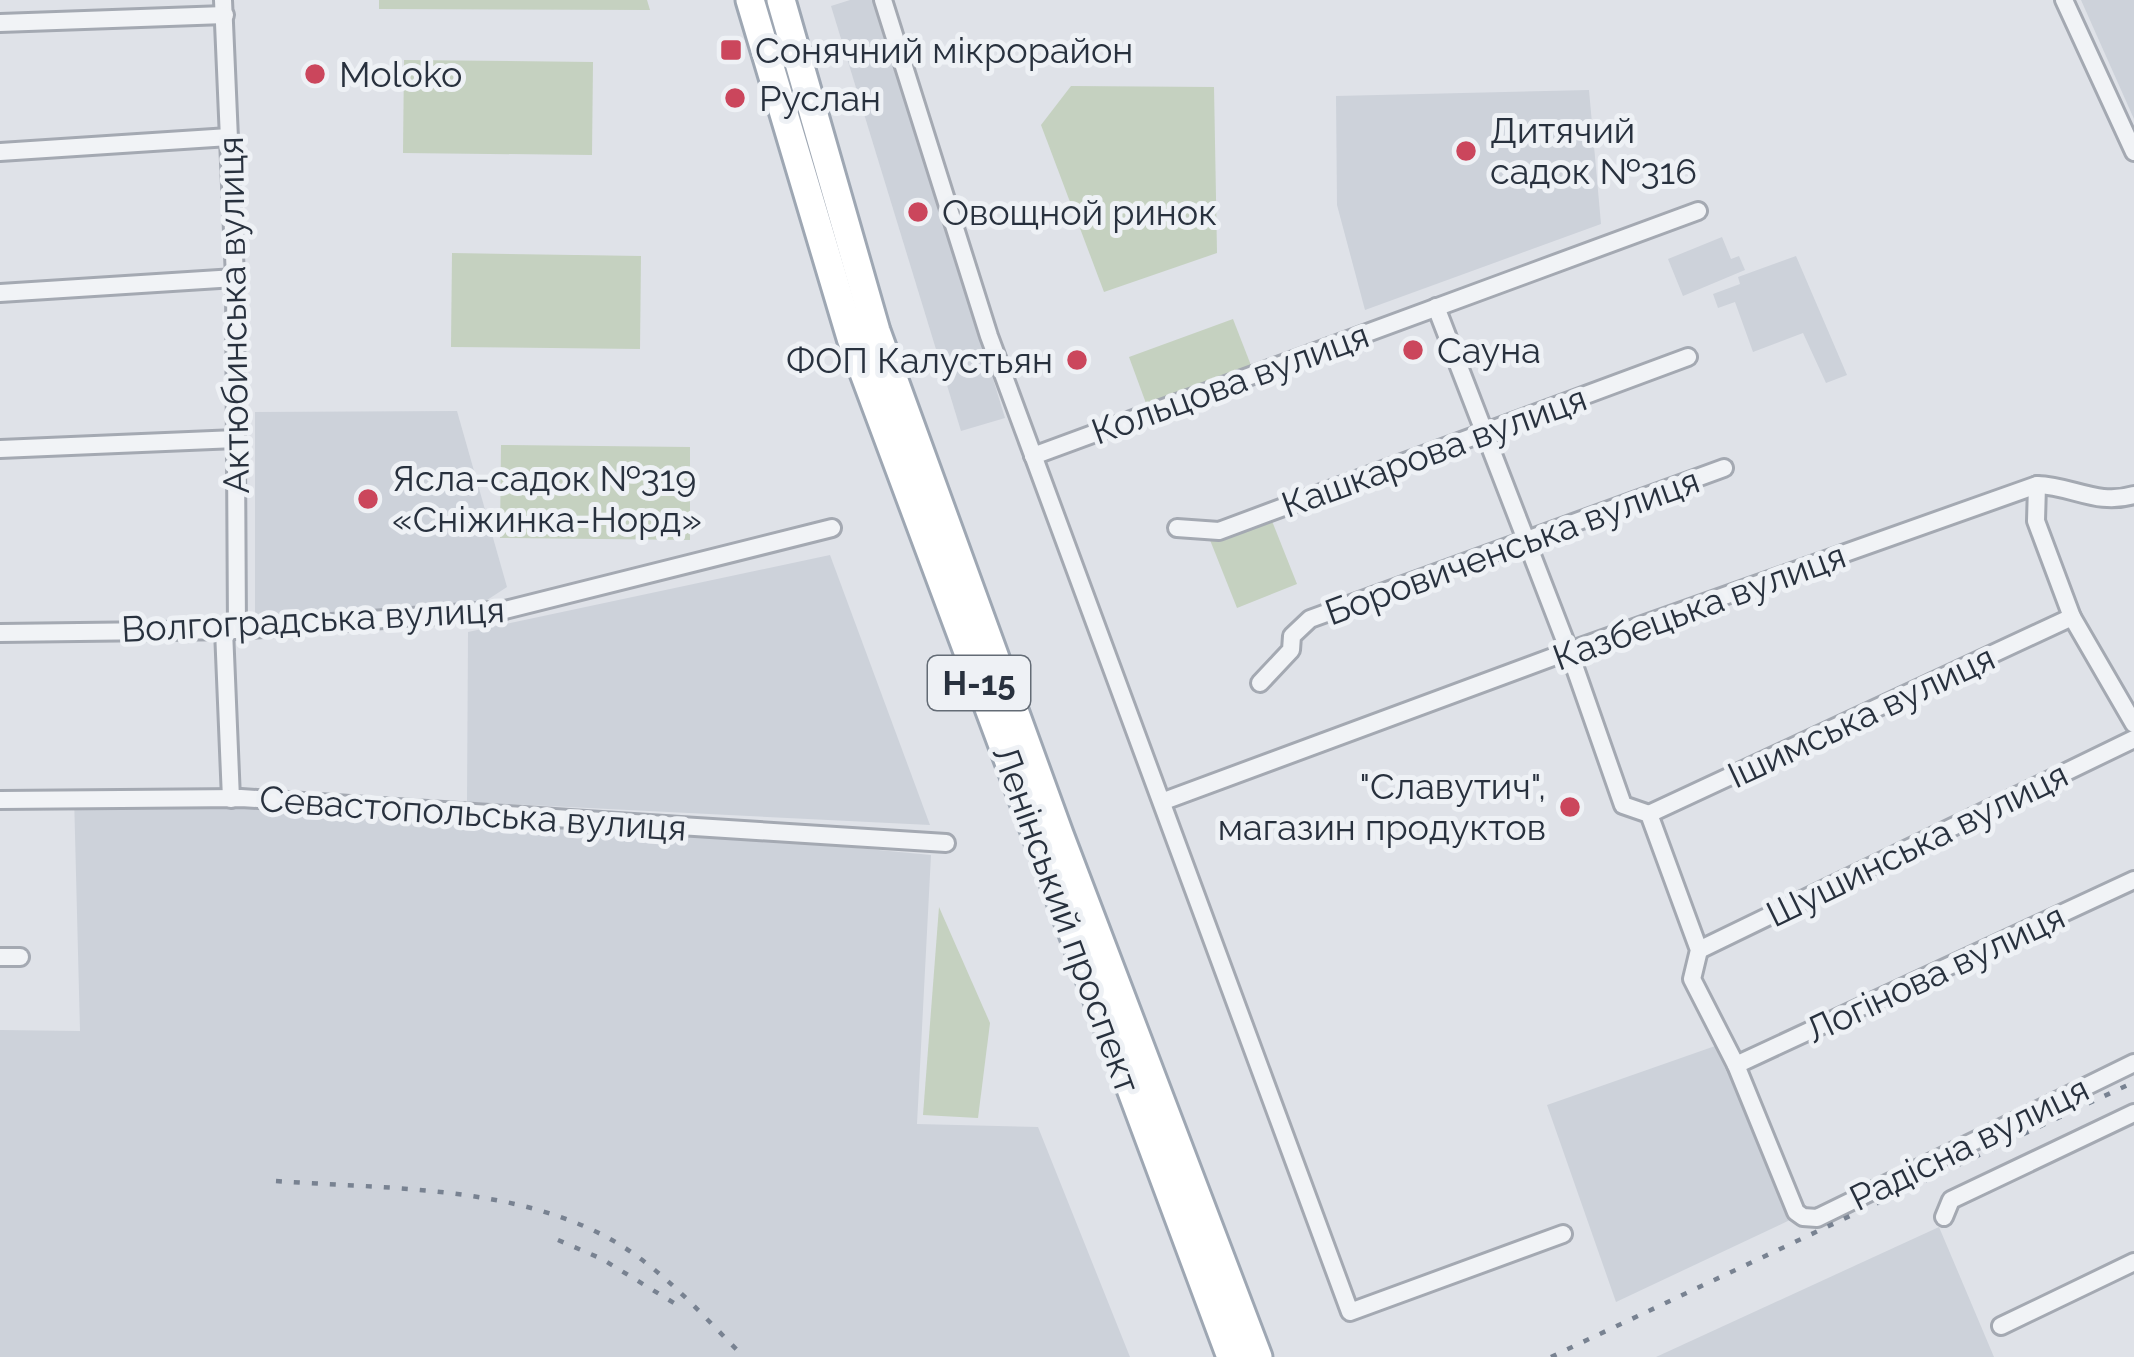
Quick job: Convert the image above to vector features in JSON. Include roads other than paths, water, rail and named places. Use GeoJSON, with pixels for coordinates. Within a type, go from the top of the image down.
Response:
{"type":"FeatureCollection","features":[{"type":"Feature","properties":{"kind":"main road","name":"Ленінський проспект"},"geometry":{"type":"LineString","coordinates":[[750,0],[851,338],[1231,1357]]}},
{"type":"Feature","properties":{"kind":"main road","name":"Ленінський проспект"},"geometry":{"type":"LineString","coordinates":[[781,0],[876,331],[1059,834],[1258,1357]]}},
{"type":"Feature","properties":{"kind":"street"},"geometry":{"type":"LineString","coordinates":[[883,0],[989,336],[1350,1312],[1563,1234]]}},
{"type":"Feature","properties":{"kind":"street"},"geometry":{"type":"LineString","coordinates":[[2064,0],[2134,152]]}},
{"type":"Feature","properties":{"kind":"street"},"geometry":{"type":"LineString","coordinates":[[0,23],[224,7]]}},
{"type":"Feature","properties":{"kind":"street","name":"Актюбинська вулиця"},"geometry":{"type":"LineString","coordinates":[[224,7],[235,278],[231,799]]}},
{"type":"Feature","properties":{"kind":"street"},"geometry":{"type":"LineString","coordinates":[[0,152],[230,137]]}},
{"type":"Feature","properties":{"kind":"street","name":"Кольцова вулиця"},"geometry":{"type":"LineString","coordinates":[[1033,456],[1698,212]]}},
{"type":"Feature","properties":{"kind":"street"},"geometry":{"type":"LineString","coordinates":[[0,293],[235,278]]}},
{"type":"Feature","properties":{"kind":"street"},"geometry":{"type":"LineString","coordinates":[[1436,308],[1487,432],[1623,805],[1649,814],[1700,950],[1692,979],[1736,1065]]}},
{"type":"Feature","properties":{"kind":"street","name":"Кашкарова вулиця"},"geometry":{"type":"LineString","coordinates":[[1177,528],[1219,531],[1688,357]]}},
{"type":"Feature","properties":{"kind":"street"},"geometry":{"type":"LineString","coordinates":[[0,449],[236,439]]}},
{"type":"Feature","properties":{"kind":"street","name":"Боровиченська вулиця"},"geometry":{"type":"LineString","coordinates":[[1260,683],[1291,650],[1292,637],[1310,619],[1724,468]]}},
{"type":"Feature","properties":{"kind":"street"},"geometry":{"type":"LineString","coordinates":[[2134,495],[2112,501],[2086,498],[2064,485],[2037,485],[2036,521],[2072,617],[2134,724]]}},
{"type":"Feature","properties":{"kind":"street","name":"Казбецька вулиця"},"geometry":{"type":"LineString","coordinates":[[1164,801],[2037,485]]}},
{"type":"Feature","properties":{"kind":"street","name":"Волгоградська вулиця"},"geometry":{"type":"LineString","coordinates":[[0,633],[230,630],[505,610],[832,528]]}},
{"type":"Feature","properties":{"kind":"street","name":"Ішимська вулиця"},"geometry":{"type":"LineString","coordinates":[[1649,814],[2072,617]]}},
{"type":"Feature","properties":{"kind":"street","name":"Шушинська вулиця"},"geometry":{"type":"LineString","coordinates":[[1700,950],[2134,739]]}},
{"type":"Feature","properties":{"kind":"street","name":"Севастопольська вулиця"},"geometry":{"type":"LineString","coordinates":[[0,800],[231,799],[946,843]]}},
{"type":"Feature","properties":{"kind":"street","name":"Логінова вулиця"},"geometry":{"type":"LineString","coordinates":[[1736,1065],[2134,880]]}},
{"type":"Feature","properties":{"kind":"street"},"geometry":{"type":"LineString","coordinates":[[0,957],[20,957]]}},
{"type":"Feature","properties":{"kind":"street","name":"Радісна вулиця"},"geometry":{"type":"LineString","coordinates":[[1736,1065],[1796,1212],[1816,1218],[2134,1063]]}},
{"type":"Feature","properties":{"kind":"street","name":"Радісна вулиця"},"geometry":{"type":"LineString","coordinates":[[1944,1217],[1951,1200],[2134,1113]]}},
{"type":"Feature","properties":{"kind":"street"},"geometry":{"type":"LineString","coordinates":[[2001,1326],[2134,1262]]}},
{"type":"Feature","properties":{"kind":"railway"},"geometry":{"type":"LineString","coordinates":[[1551,1357],[2134,1082]]}},
{"type":"Feature","properties":{"kind":"railway"},"geometry":{"type":"LineString","coordinates":[[276,1181],[492,1199],[574,1222],[648,1265],[744,1357]]}},
{"type":"Feature","properties":{"kind":"railway"},"geometry":{"type":"LineString","coordinates":[[558,1240],[602,1259],[674,1303]]}},
{"type":"Feature","properties":{"kind":"place","name":"Сонячний мікрорайон"},"geometry":{"type":"Point","coordinates":[731,50]}},
{"type":"Feature","properties":{"kind":"place","name":"Moloko"},"geometry":{"type":"Point","coordinates":[315,74]}},
{"type":"Feature","properties":{"kind":"place","name":"Руслан"},"geometry":{"type":"Point","coordinates":[735,98]}},
{"type":"Feature","properties":{"kind":"place","name":"Дитячий садок №316"},"geometry":{"type":"Point","coordinates":[1466,151]}},
{"type":"Feature","properties":{"kind":"place","name":"Овощной ринок"},"geometry":{"type":"Point","coordinates":[918,212]}},
{"type":"Feature","properties":{"kind":"place","name":"Сауна"},"geometry":{"type":"Point","coordinates":[1413,350]}},
{"type":"Feature","properties":{"kind":"place","name":"ФОП Калустьян"},"geometry":{"type":"Point","coordinates":[1077,360]}},
{"type":"Feature","properties":{"kind":"place","name":"Ясла-садок №319 «Сніжинка-Норд»"},"geometry":{"type":"Point","coordinates":[368,499]}},
{"type":"Feature","properties":{"kind":"place","name":"\"Славутич\", магазин продуктов"},"geometry":{"type":"Point","coordinates":[1570,807]}}]}
